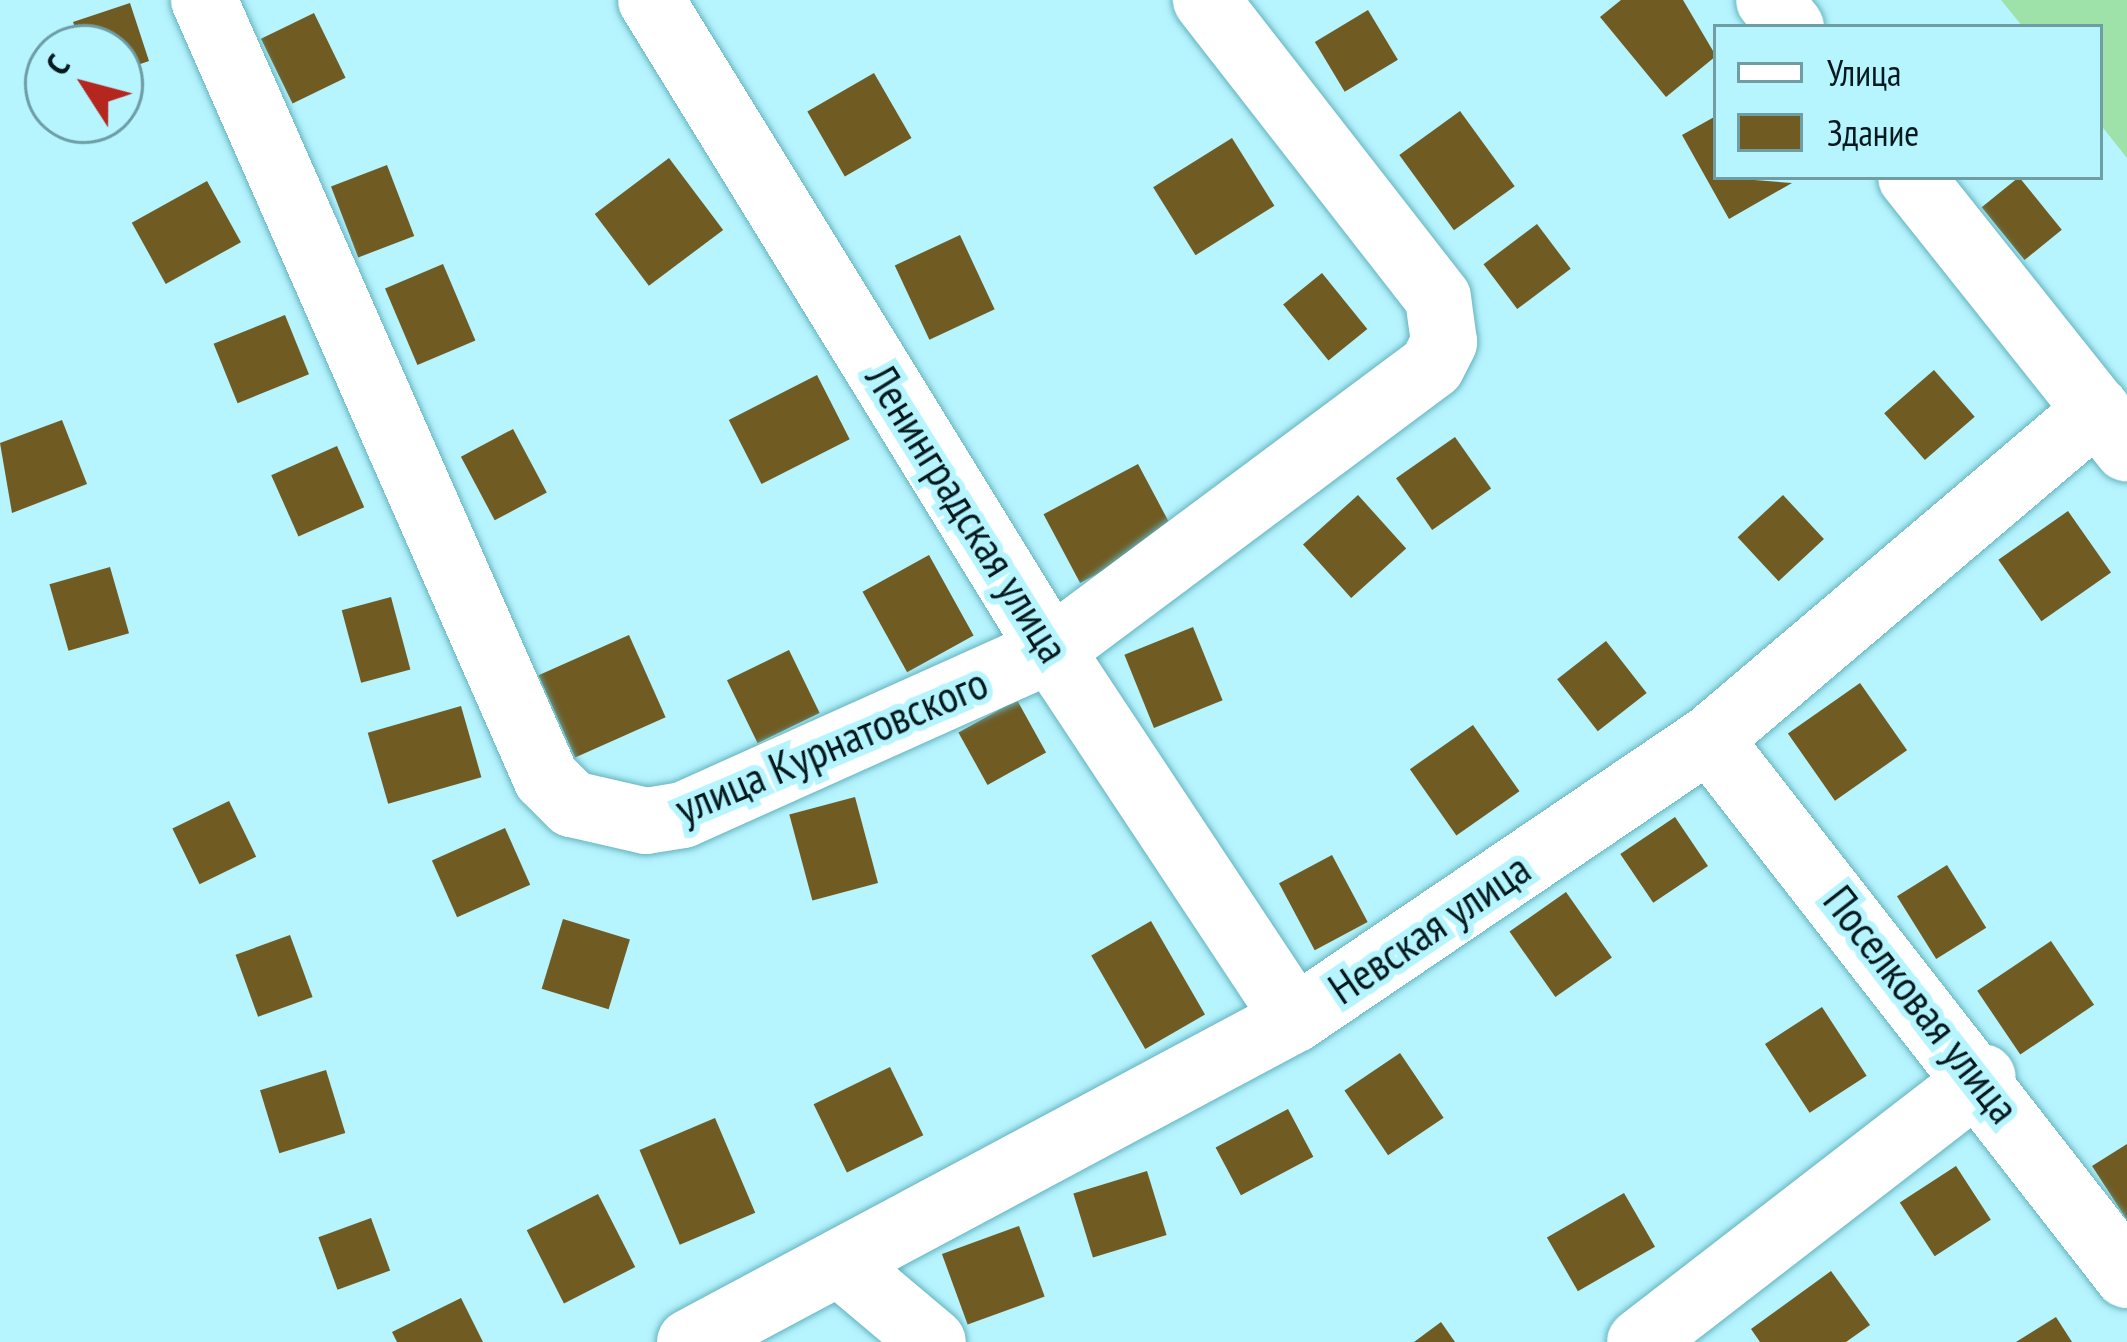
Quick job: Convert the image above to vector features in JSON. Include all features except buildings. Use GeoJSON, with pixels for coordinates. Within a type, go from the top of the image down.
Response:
{"type":"FeatureCollection","features":[{"type":"Feature","properties":{"kind":"street","name":"улица Курнатовского"},"geometry":{"type":"LineString","coordinates":[[204,0],[546,778],[572,804],[613,819],[683,815],[1051,650],[1413,385],[1444,342],[1438,298],[1206,0]]}},
{"type":"Feature","properties":{"kind":"street","name":"Ленинградская улица"},"geometry":{"type":"LineString","coordinates":[[651,0],[1051,650],[1295,1018]]}},
{"type":"Feature","properties":{"kind":"street"},"geometry":{"type":"LineString","coordinates":[[1769,0],[1789,24]]}},
{"type":"Feature","properties":{"kind":"street"},"geometry":{"type":"LineString","coordinates":[[1913,180],[2112,429]]}},
{"type":"Feature","properties":{"kind":"street","name":"Невская улица"},"geometry":{"type":"LineString","coordinates":[[690,1342],[844,1267],[1295,1018],[1709,739],[2112,429]]}},
{"type":"Feature","properties":{"kind":"street","name":"Поселковая улица"},"geometry":{"type":"LineString","coordinates":[[1709,739],[1983,1077],[2127,1276]]}},
{"type":"Feature","properties":{"kind":"street"},"geometry":{"type":"LineString","coordinates":[[1640,1342],[1983,1077]]}},
{"type":"Feature","properties":{"kind":"street"},"geometry":{"type":"LineString","coordinates":[[844,1267],[933,1342]]}},
{"type":"Feature","properties":{"kind":"shaded area"},"geometry":{"type":"Polygon","coordinates":[[[2001,0],[2127,0],[2127,158],[2103,128],[2103,24],[2021,24],[2001,0]]]}}]}
